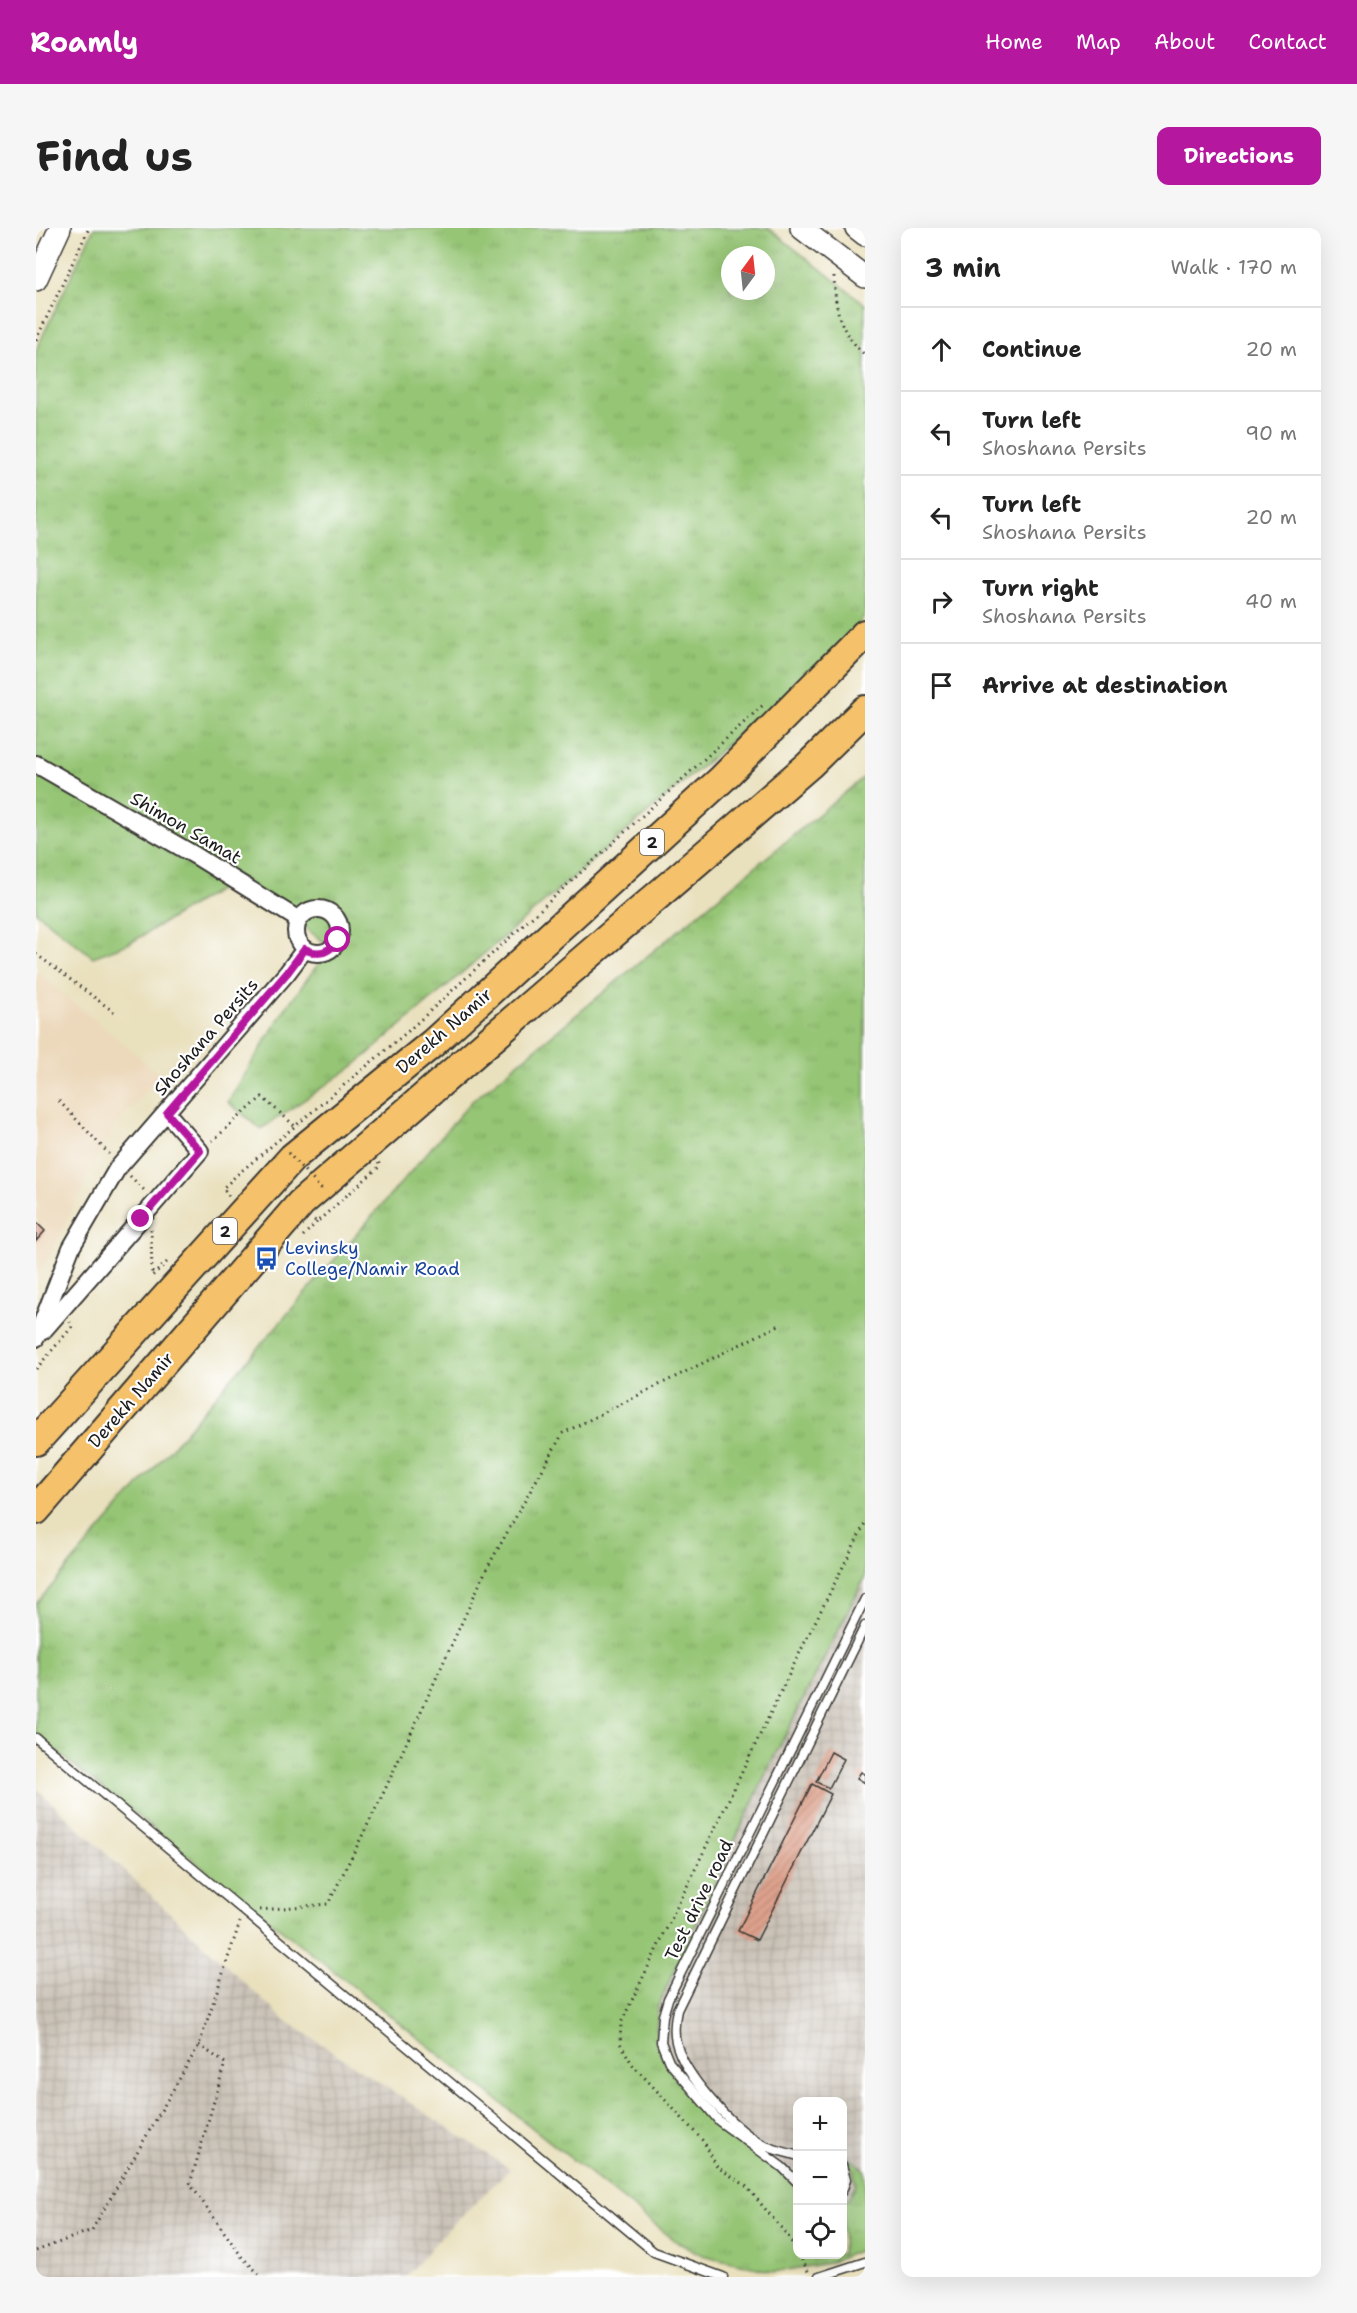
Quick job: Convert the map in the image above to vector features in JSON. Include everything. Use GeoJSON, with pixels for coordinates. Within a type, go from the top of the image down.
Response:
{"type":"FeatureCollection","features":[{"type":"Feature","properties":{"kind":"highway","name":"Derekh Namir"},"geometry":{"type":"LineString","coordinates":[[36,1441],[293,1158],[442,1035],[722,779],[865,634]]}},
{"type":"Feature","properties":{"kind":"highway","name":"Derekh Namir"},"geometry":{"type":"LineString","coordinates":[[36,1510],[302,1203],[809,765],[865,710]]}},
{"type":"Feature","properties":{"kind":"street"},"geometry":{"type":"LineString","coordinates":[[36,280],[60,228]]}},
{"type":"Feature","properties":{"kind":"street"},"geometry":{"type":"LineString","coordinates":[[801,228],[865,277]]}},
{"type":"Feature","properties":{"kind":"street"},"geometry":{"type":"LineString","coordinates":[[856,228],[865,235]]}},
{"type":"Feature","properties":{"kind":"street","name":"Shimon Samat"},"geometry":{"type":"LineString","coordinates":[[36,762],[214,866],[299,920]]}},
{"type":"Feature","properties":{"kind":"street"},"geometry":{"type":"LineString","coordinates":[[324,910],[331,914],[339,926],[338,940],[328,951],[314,953],[305,949],[298,941],[296,934],[299,920],[309,911],[324,910]]}},
{"type":"Feature","properties":{"kind":"street","name":"Shoshana Persits"},"geometry":{"type":"LineString","coordinates":[[200,1151],[167,1113],[305,949]]}},
{"type":"Feature","properties":{"kind":"street"},"geometry":{"type":"LineString","coordinates":[[36,1339],[71,1248],[120,1165],[167,1113]]}},
{"type":"Feature","properties":{"kind":"street"},"geometry":{"type":"LineString","coordinates":[[36,1339],[200,1151]]}},
{"type":"Feature","properties":{"kind":"lane","name":"Test drive road"},"geometry":{"type":"LineString","coordinates":[[793,2176],[719,2121],[669,2062],[661,2042],[663,2016],[668,1999],[865,1599]]}},
{"type":"Feature","properties":{"kind":"lane","name":"Test drive road"},"geometry":{"type":"LineString","coordinates":[[793,2154],[762,2144],[721,2112],[692,2076],[676,2043],[674,2026],[677,2010],[865,1626]]}},
{"type":"Feature","properties":{"kind":"lane"},"geometry":{"type":"LineString","coordinates":[[36,1738],[654,2252],[723,2277]]}},
{"type":"Feature","properties":{"kind":"lane"},"geometry":{"type":"LineString","coordinates":[[819,2277],[865,2262]]}},
{"type":"Feature","properties":{"kind":"path"},"geometry":{"type":"LineString","coordinates":[[36,340],[89,228]]}},
{"type":"Feature","properties":{"kind":"path"},"geometry":{"type":"LineString","coordinates":[[834,274],[837,310],[843,330],[865,355]]}},
{"type":"Feature","properties":{"kind":"path"},"geometry":{"type":"LineString","coordinates":[[232,1201],[223,1188],[405,1033],[763,705]]}},
{"type":"Feature","properties":{"kind":"path"},"geometry":{"type":"LineString","coordinates":[[36,954],[114,1012]]}},
{"type":"Feature","properties":{"kind":"path"},"geometry":{"type":"LineString","coordinates":[[200,1151],[262,1097],[300,1131]]}},
{"type":"Feature","properties":{"kind":"path"},"geometry":{"type":"LineString","coordinates":[[59,1101],[120,1165],[150,1208],[152,1276],[168,1261]]}},
{"type":"Feature","properties":{"kind":"path"},"geometry":{"type":"LineString","coordinates":[[288,1153],[324,1192]]}},
{"type":"Feature","properties":{"kind":"path"},"geometry":{"type":"LineString","coordinates":[[36,2251],[92,2230],[199,2045],[244,1911],[328,1904],[382,1796],[486,1570],[563,1433],[781,1324]]}},
{"type":"Feature","properties":{"kind":"path"},"geometry":{"type":"LineString","coordinates":[[199,2045],[225,2063],[190,2184],[242,2258],[262,2277]]}},
{"type":"Feature","properties":{"kind":"path"},"geometry":{"type":"LineString","coordinates":[[802,2259],[811,2277]]}},
{"type":"Feature","properties":{"kind":"shaded area"},"geometry":{"type":"Polygon","coordinates":[[[36,971],[160,1075],[113,1128],[36,1282],[36,971]]]}},
{"type":"Feature","properties":{"kind":"shaded area"},"geometry":{"type":"Polygon","coordinates":[[[865,1577],[865,2171],[850,2157],[856,2184],[847,2200],[847,2097],[793,2097],[793,2182],[725,2132],[672,2074],[659,2050],[656,2030],[658,2006],[766,1773],[865,1577]]]}},
{"type":"Feature","properties":{"kind":"shaded area"},"geometry":{"type":"Polygon","coordinates":[[[36,1788],[282,2018],[510,2169],[444,2233],[406,2277],[36,2277],[36,1788]]]}},
{"type":"Feature","properties":{"kind":"green space"},"geometry":{"type":"Polygon","coordinates":[[[94,228],[768,228],[865,304],[865,613],[854,635],[354,1066],[261,1129],[228,1102],[283,1012],[324,956],[326,944],[240,877],[130,943],[93,957],[36,912],[36,350],[94,228]]]}},
{"type":"Feature","properties":{"kind":"green space"},"geometry":{"type":"Polygon","coordinates":[[[865,776],[865,1577],[766,1773],[658,2006],[656,2030],[659,2050],[672,2074],[725,2132],[793,2182],[793,2259],[839,2259],[829,2263],[774,2272],[702,2255],[677,2242],[36,1736],[36,1604],[471,1102],[865,776]]]}},
{"type":"Feature","properties":{"kind":"green space"},"geometry":{"type":"Polygon","coordinates":[[[849,2156],[865,2171],[865,2248],[847,2256],[847,2200],[856,2184],[849,2156]]]}},
{"type":"Feature","properties":{"kind":"building"},"geometry":{"type":"Polygon","coordinates":[[[36,1222],[45,1231],[36,1241],[36,1222]]]}},
{"type":"Feature","properties":{"kind":"building"},"geometry":{"type":"Polygon","coordinates":[[[831,1752],[844,1759],[829,1788],[816,1782],[831,1752]]]}},
{"type":"Feature","properties":{"kind":"building"},"geometry":{"type":"Polygon","coordinates":[[[861,1772],[865,1774],[865,1783],[857,1778],[861,1772]]]}},
{"type":"Feature","properties":{"kind":"building"},"geometry":{"type":"Polygon","coordinates":[[[812,1784],[831,1794],[757,1940],[738,1931],[812,1784]]]}},
{"type":"Feature","properties":{"kind":"place","name":"Levinsky College/Namir Road"},"geometry":{"type":"Point","coordinates":[267,1258]}},
{"type":"Feature","properties":{"kind":"route"},"geometry":{"type":"LineString","coordinates":[[141,1219],[200,1151],[167,1113],[305,949],[321,953],[328,951],[338,940]]}}]}
